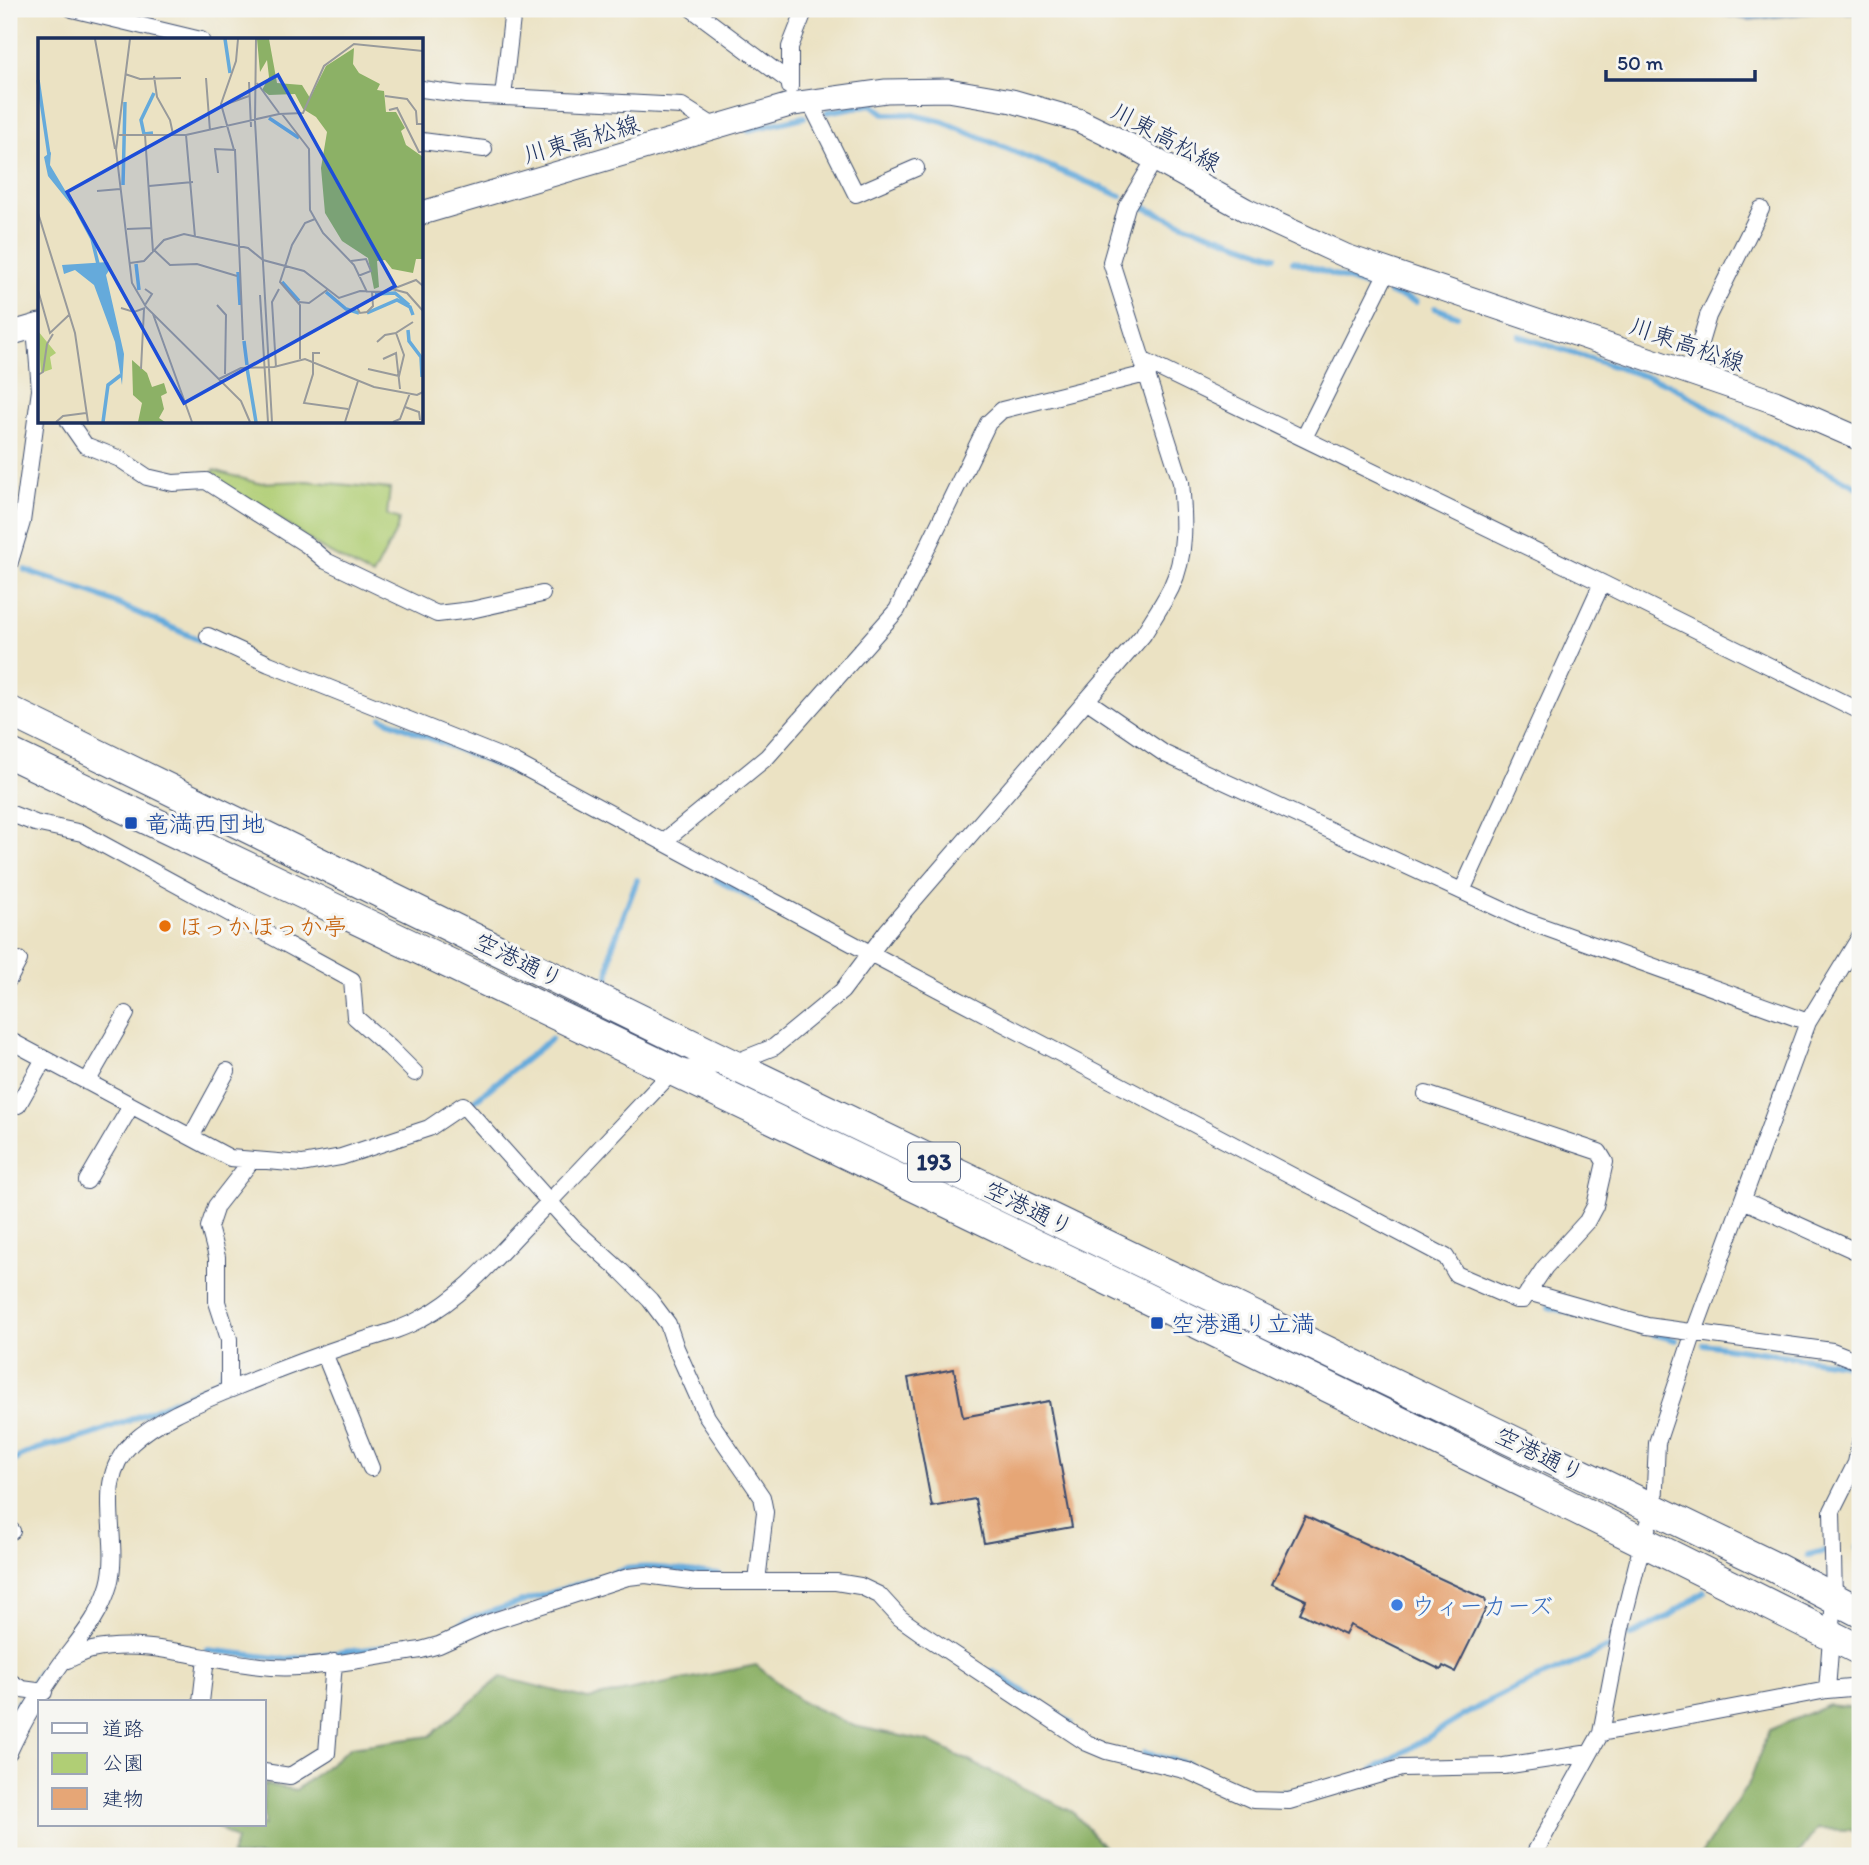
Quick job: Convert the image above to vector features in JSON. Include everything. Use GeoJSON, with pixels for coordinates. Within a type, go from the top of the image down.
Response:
{"type":"FeatureCollection","features":[{"type":"Feature","properties":{"kind":"highway","name":"空港通り"},"geometry":{"type":"LineString","coordinates":[[9,711],[731,1064],[1654,1509],[1860,1612]]}},
{"type":"Feature","properties":{"kind":"highway","name":"空港通り"},"geometry":{"type":"LineString","coordinates":[[9,752],[674,1070],[1643,1540],[1860,1650]]}},
{"type":"Feature","properties":{"kind":"main road","name":"川東高松線"},"geometry":{"type":"LineString","coordinates":[[424,212],[715,127],[798,96],[948,90],[1012,101],[1078,121],[1155,159],[1246,210],[1346,256],[1775,402],[1860,439]]}},
{"type":"Feature","properties":{"kind":"main road"},"geometry":{"type":"LineString","coordinates":[[9,334],[38,326]]}},
{"type":"Feature","properties":{"kind":"street"},"geometry":{"type":"LineString","coordinates":[[72,9],[193,38]]}},
{"type":"Feature","properties":{"kind":"street"},"geometry":{"type":"LineString","coordinates":[[503,97],[513,9]]}},
{"type":"Feature","properties":{"kind":"street"},"geometry":{"type":"LineString","coordinates":[[692,9],[798,96],[856,194],[916,168]]}},
{"type":"Feature","properties":{"kind":"street"},"geometry":{"type":"LineString","coordinates":[[798,96],[790,47],[805,9]]}},
{"type":"Feature","properties":{"kind":"street"},"geometry":{"type":"LineString","coordinates":[[424,89],[503,97],[682,106],[715,127]]}},
{"type":"Feature","properties":{"kind":"street"},"geometry":{"type":"LineString","coordinates":[[424,141],[484,149]]}},
{"type":"Feature","properties":{"kind":"street"},"geometry":{"type":"LineString","coordinates":[[39,1700],[63,1661],[100,1611],[110,1582],[112,1558],[109,1490],[120,1457],[132,1443],[155,1426],[194,1405],[293,1363],[401,1327],[441,1308],[494,1260],[674,1070],[731,1064],[774,1047],[809,1020],[842,991],[887,930],[1143,635],[1171,587],[1181,555],[1184,519],[1181,482],[1111,262],[1127,206],[1155,159]]}},
{"type":"Feature","properties":{"kind":"street"},"geometry":{"type":"LineString","coordinates":[[1691,373],[1708,316],[1761,209]]}},
{"type":"Feature","properties":{"kind":"street"},"geometry":{"type":"LineString","coordinates":[[1304,438],[1388,270]]}},
{"type":"Feature","properties":{"kind":"street"},"geometry":{"type":"LineString","coordinates":[[663,842],[767,757],[897,610],[988,423],[1002,410],[1144,367],[1304,438],[1860,711]]}},
{"type":"Feature","properties":{"kind":"street"},"geometry":{"type":"LineString","coordinates":[[9,565],[22,522],[38,405]]}},
{"type":"Feature","properties":{"kind":"street"},"geometry":{"type":"LineString","coordinates":[[70,424],[85,445],[120,459],[147,477],[173,483],[206,481],[307,545],[326,561],[437,614],[471,610],[542,594]]}},
{"type":"Feature","properties":{"kind":"street"},"geometry":{"type":"LineString","coordinates":[[1462,891],[1602,583]]}},
{"type":"Feature","properties":{"kind":"street"},"geometry":{"type":"LineString","coordinates":[[208,636],[269,664],[514,762],[1446,1257],[1456,1274],[1516,1300],[1523,1300],[1545,1267],[1587,1221],[1595,1206],[1605,1162],[1598,1152],[1426,1094]]}},
{"type":"Feature","properties":{"kind":"street"},"geometry":{"type":"LineString","coordinates":[[1086,700],[1165,754],[1524,920],[1808,1022]]}},
{"type":"Feature","properties":{"kind":"street"},"geometry":{"type":"LineString","coordinates":[[9,813],[35,823],[82,833],[352,980],[355,1017],[415,1073]]}},
{"type":"Feature","properties":{"kind":"street"},"geometry":{"type":"LineString","coordinates":[[1533,1856],[1601,1733],[1621,1628],[1643,1540],[1654,1509],[1657,1443],[1694,1332],[1808,1022],[1860,937]]}},
{"type":"Feature","properties":{"kind":"street"},"geometry":{"type":"LineString","coordinates":[[9,979],[19,960]]}},
{"type":"Feature","properties":{"kind":"street"},"geometry":{"type":"LineString","coordinates":[[87,1082],[126,1014]]}},
{"type":"Feature","properties":{"kind":"street"},"geometry":{"type":"LineString","coordinates":[[9,1040],[230,1158],[302,1164],[341,1157],[429,1128],[463,1105],[574,1230],[622,1272],[650,1300],[668,1324],[707,1417],[762,1497],[765,1512],[757,1582]]}},
{"type":"Feature","properties":{"kind":"street"},"geometry":{"type":"LineString","coordinates":[[18,1105],[44,1059]]}},
{"type":"Feature","properties":{"kind":"street"},"geometry":{"type":"LineString","coordinates":[[191,1138],[227,1071]]}},
{"type":"Feature","properties":{"kind":"street"},"geometry":{"type":"LineString","coordinates":[[87,1181],[131,1106]]}},
{"type":"Feature","properties":{"kind":"street"},"geometry":{"type":"LineString","coordinates":[[229,1390],[229,1339],[218,1302],[217,1257],[209,1227],[216,1206],[252,1160]]}},
{"type":"Feature","properties":{"kind":"street"},"geometry":{"type":"LineString","coordinates":[[1742,1200],[1860,1253]]}},
{"type":"Feature","properties":{"kind":"street"},"geometry":{"type":"LineString","coordinates":[[1528,1292],[1647,1326],[1832,1351],[1860,1362]]}},
{"type":"Feature","properties":{"kind":"street"},"geometry":{"type":"LineString","coordinates":[[324,1353],[371,1468]]}},
{"type":"Feature","properties":{"kind":"street"},"geometry":{"type":"LineString","coordinates":[[1827,1690],[1834,1599],[1832,1511],[1856,1463],[1860,1443]]}},
{"type":"Feature","properties":{"kind":"street"},"geometry":{"type":"LineString","coordinates":[[63,1661],[90,1650],[119,1647],[272,1667],[297,1667],[421,1650],[439,1645],[490,1622],[628,1577],[646,1575],[697,1581],[836,1582],[860,1586],[879,1595],[900,1618],[924,1636],[1087,1743],[1106,1751],[1188,1771],[1253,1800],[1289,1801],[1401,1768],[1504,1766],[1590,1753]]}},
{"type":"Feature","properties":{"kind":"street"},"geometry":{"type":"LineString","coordinates":[[201,1700],[206,1658]]}},
{"type":"Feature","properties":{"kind":"street"},"geometry":{"type":"LineString","coordinates":[[266,1772],[290,1776],[327,1753],[334,1662]]}},
{"type":"Feature","properties":{"kind":"street"},"geometry":{"type":"LineString","coordinates":[[9,1681],[22,1689],[44,1692]]}},
{"type":"Feature","properties":{"kind":"street"},"geometry":{"type":"LineString","coordinates":[[1601,1733],[1827,1690],[1860,1690]]}},
{"type":"Feature","properties":{"kind":"street"},"geometry":{"type":"LineString","coordinates":[[9,1752],[38,1702]]}},
{"type":"Feature","properties":{"kind":"green space"},"geometry":{"type":"Polygon","coordinates":[[[214,470],[257,483],[306,481],[390,489],[387,515],[399,519],[397,529],[373,576],[322,549],[267,510],[210,479],[214,470]]]}},
{"type":"Feature","properties":{"kind":"green space"},"geometry":{"type":"Polygon","coordinates":[[[756,1665],[800,1701],[854,1726],[930,1742],[1073,1812],[1112,1856],[231,1856],[236,1840],[216,1826],[266,1826],[266,1784],[296,1790],[351,1747],[430,1736],[501,1677],[588,1699],[756,1665]]]}},
{"type":"Feature","properties":{"kind":"green space"},"geometry":{"type":"Polygon","coordinates":[[[1829,1705],[1859,1708],[1857,1763],[1860,1767],[1860,1834],[1850,1830],[1817,1829],[1797,1856],[1700,1856],[1749,1783],[1769,1730],[1829,1705]]]}},
{"type":"Feature","properties":{"kind":"water"},"geometry":{"type":"Polygon","coordinates":[[[1692,9],[1860,9],[1860,13],[1820,12],[1748,20],[1692,9]]]}},
{"type":"Feature","properties":{"kind":"building"},"geometry":{"type":"Polygon","coordinates":[[[954,1369],[963,1417],[1049,1401],[1072,1527],[984,1543],[975,1499],[932,1507],[908,1378],[954,1369]]]}},
{"type":"Feature","properties":{"kind":"building"},"geometry":{"type":"Polygon","coordinates":[[[1305,1516],[1485,1599],[1487,1607],[1455,1672],[1443,1666],[1441,1670],[1350,1625],[1345,1635],[1300,1613],[1306,1600],[1272,1584],[1305,1516]]]}},
{"type":"Feature","properties":{"kind":"waterway"},"geometry":{"type":"LineString","coordinates":[[827,112],[872,104],[885,114],[910,114],[943,122],[1121,196]]}},
{"type":"Feature","properties":{"kind":"waterway"},"geometry":{"type":"LineString","coordinates":[[748,130],[804,117]]}},
{"type":"Feature","properties":{"kind":"waterway"},"geometry":{"type":"LineString","coordinates":[[1139,205],[1186,225],[1275,256]]}},
{"type":"Feature","properties":{"kind":"waterway"},"geometry":{"type":"LineString","coordinates":[[1293,261],[1369,287]]}},
{"type":"Feature","properties":{"kind":"waterway"},"geometry":{"type":"LineString","coordinates":[[1390,293],[1416,302]]}},
{"type":"Feature","properties":{"kind":"waterway"},"geometry":{"type":"LineString","coordinates":[[1435,308],[1457,316]]}},
{"type":"Feature","properties":{"kind":"waterway"},"geometry":{"type":"LineString","coordinates":[[1519,336],[1669,384],[1753,434],[1860,488]]}},
{"type":"Feature","properties":{"kind":"waterway"},"geometry":{"type":"LineString","coordinates":[[25,570],[95,594],[211,645]]}},
{"type":"Feature","properties":{"kind":"waterway"},"geometry":{"type":"LineString","coordinates":[[382,718],[527,778]]}},
{"type":"Feature","properties":{"kind":"waterway"},"geometry":{"type":"LineString","coordinates":[[716,879],[844,948]]}},
{"type":"Feature","properties":{"kind":"waterway"},"geometry":{"type":"LineString","coordinates":[[608,978],[612,947],[637,880]]}},
{"type":"Feature","properties":{"kind":"waterway"},"geometry":{"type":"LineString","coordinates":[[474,1101],[551,1039]]}},
{"type":"Feature","properties":{"kind":"waterway"},"geometry":{"type":"LineString","coordinates":[[1549,1307],[1598,1320]]}},
{"type":"Feature","properties":{"kind":"waterway"},"geometry":{"type":"LineString","coordinates":[[1653,1334],[1676,1340]]}},
{"type":"Feature","properties":{"kind":"waterway"},"geometry":{"type":"LineString","coordinates":[[1704,1344],[1843,1364],[1860,1372]]}},
{"type":"Feature","properties":{"kind":"waterway"},"geometry":{"type":"LineString","coordinates":[[9,1465],[28,1453],[94,1434],[173,1402],[219,1380],[223,1370]]}},
{"type":"Feature","properties":{"kind":"waterway"},"geometry":{"type":"LineString","coordinates":[[1808,1555],[1825,1551]]}},
{"type":"Feature","properties":{"kind":"waterway"},"geometry":{"type":"LineString","coordinates":[[445,1635],[466,1621],[487,1613],[626,1569],[660,1568],[719,1574]]}},
{"type":"Feature","properties":{"kind":"waterway"},"geometry":{"type":"LineString","coordinates":[[1630,1636],[1669,1616],[1704,1592]]}},
{"type":"Feature","properties":{"kind":"waterway"},"geometry":{"type":"LineString","coordinates":[[104,1639],[137,1640]]}},
{"type":"Feature","properties":{"kind":"waterway"},"geometry":{"type":"LineString","coordinates":[[207,1650],[286,1659],[394,1646]]}},
{"type":"Feature","properties":{"kind":"waterway"},"geometry":{"type":"LineString","coordinates":[[1374,1769],[1501,1695],[1610,1646]]}},
{"type":"Feature","properties":{"kind":"waterway"},"geometry":{"type":"LineString","coordinates":[[31,1686],[41,1670],[56,1655]]}},
{"type":"Feature","properties":{"kind":"waterway"},"geometry":{"type":"LineString","coordinates":[[992,1671],[1071,1723]]}},
{"type":"Feature","properties":{"kind":"waterway"},"geometry":{"type":"LineString","coordinates":[[9,1715],[20,1701]]}},
{"type":"Feature","properties":{"kind":"waterway"},"geometry":{"type":"LineString","coordinates":[[1144,1753],[1188,1764]]}},
{"type":"Feature","properties":{"kind":"waterway"},"geometry":{"type":"LineString","coordinates":[[1269,1794],[1300,1791]]}},
{"type":"Feature","properties":{"kind":"place","name":"竜満西団地"},"geometry":{"type":"Point","coordinates":[131,823]}},
{"type":"Feature","properties":{"kind":"place","name":"ほっかほっか亭"},"geometry":{"type":"Point","coordinates":[165,926]}},
{"type":"Feature","properties":{"kind":"place","name":"空港通り立満"},"geometry":{"type":"Point","coordinates":[1157,1323]}},
{"type":"Feature","properties":{"kind":"place","name":"ウィーカーズ"},"geometry":{"type":"Point","coordinates":[1397,1605]}}]}
